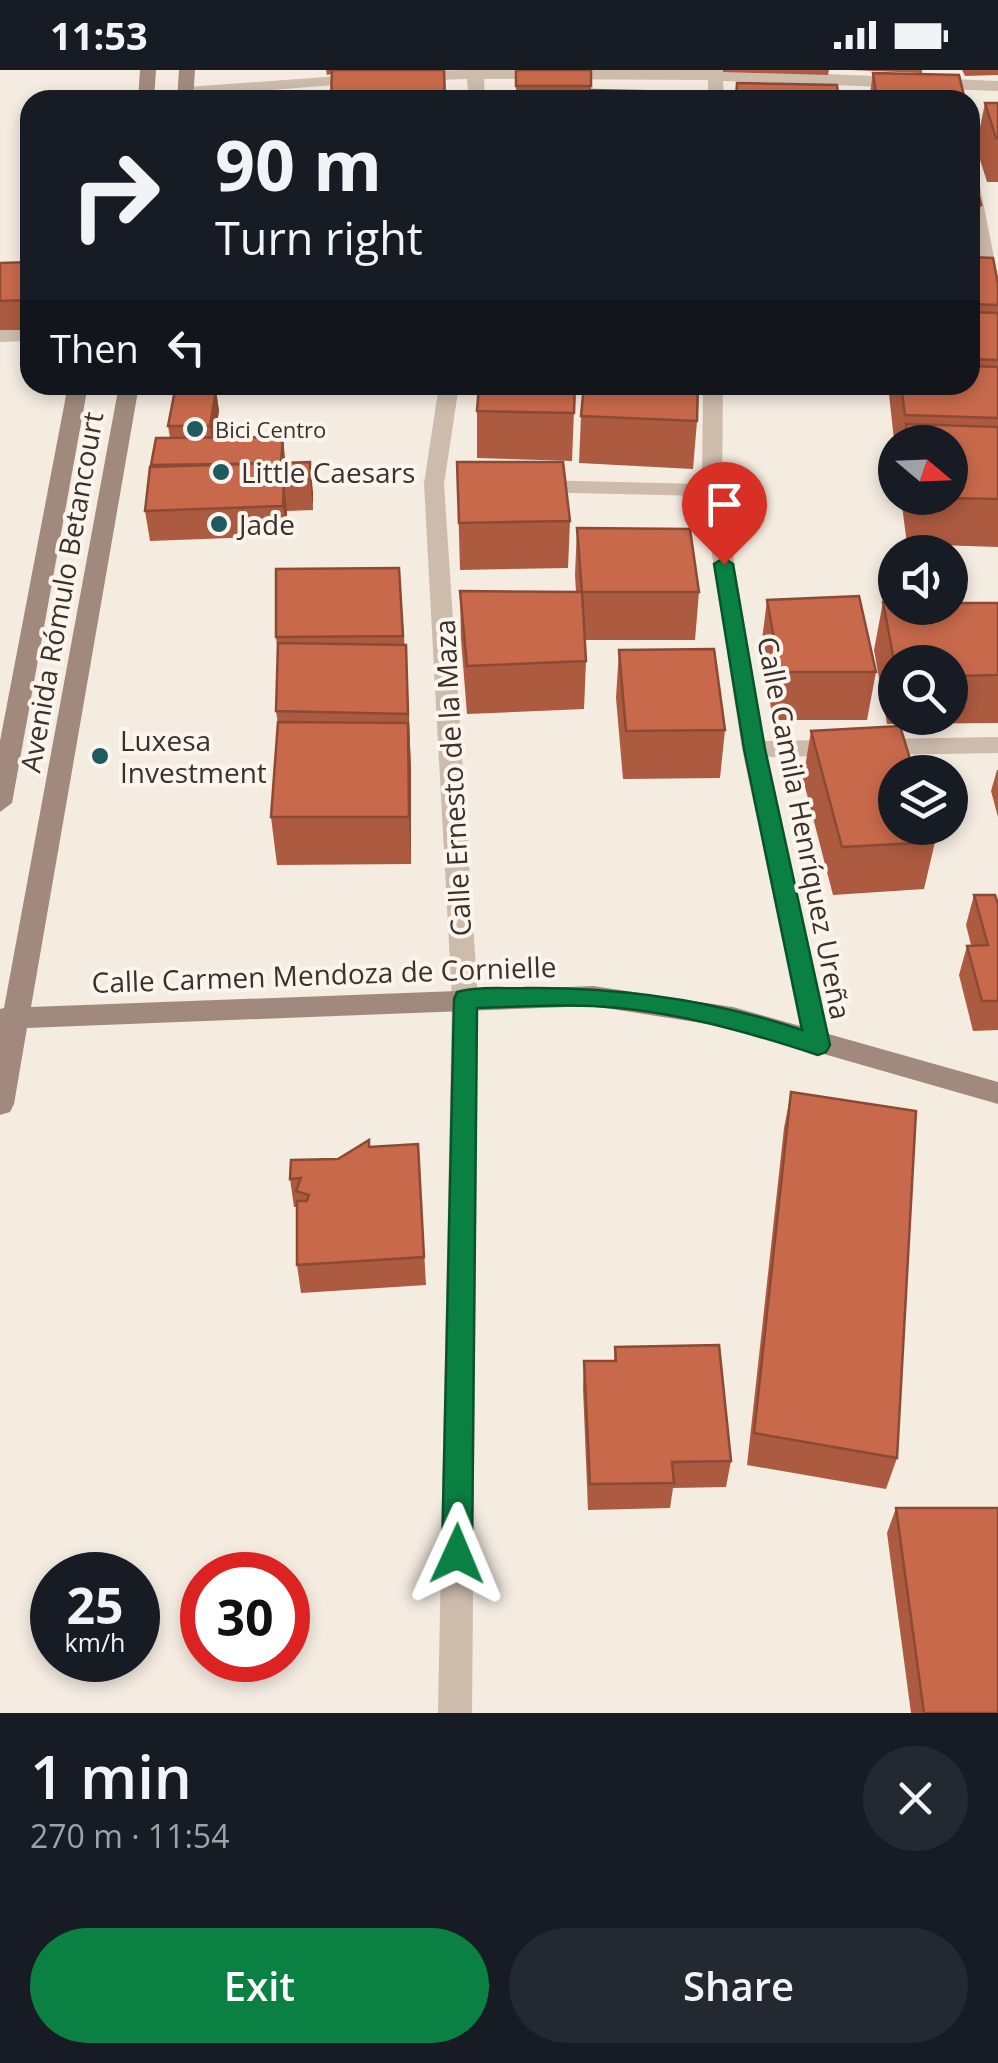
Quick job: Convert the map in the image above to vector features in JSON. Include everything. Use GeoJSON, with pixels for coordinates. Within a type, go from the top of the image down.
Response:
{"type":"FeatureCollection","features":[{"type":"Feature","properties":{"kind":"main road","name":"Avenida Rómulo Betancourt"},"geometry":{"type":"LineString","coordinates":[[0,803],[76,395]]}},
{"type":"Feature","properties":{"kind":"main road","name":"Avenida Rómulo Betancourt"},"geometry":{"type":"LineString","coordinates":[[0,1096],[8,1019],[126,395]]}},
{"type":"Feature","properties":{"kind":"main road","name":"Calle Carmen Mendoza de Cornielle"},"geometry":{"type":"LineString","coordinates":[[8,1019],[593,996],[684,1008],[752,1023],[998,1094]]}},
{"type":"Feature","properties":{"kind":"street"},"geometry":{"type":"LineString","coordinates":[[398,77],[474,71],[716,72],[998,86]]}},
{"type":"Feature","properties":{"kind":"street"},"geometry":{"type":"LineString","coordinates":[[250,90],[379,78]]}},
{"type":"Feature","properties":{"kind":"street"},"geometry":{"type":"LineString","coordinates":[[980,230],[998,326]]}},
{"type":"Feature","properties":{"kind":"street","name":"Calle Ernesto de la Maza"},"geometry":{"type":"LineString","coordinates":[[448,395],[444,484],[466,999],[455,1713]]}},
{"type":"Feature","properties":{"kind":"street","name":"Calle Camila Henríquez Ureña"},"geometry":{"type":"LineString","coordinates":[[713,395],[712,490],[754,749],[818,1045]]}},
{"type":"Feature","properties":{"kind":"street"},"geometry":{"type":"LineString","coordinates":[[514,486],[712,490]]}},
{"type":"Feature","properties":{"kind":"street"},"geometry":{"type":"LineString","coordinates":[[754,749],[998,745]]}},
{"type":"Feature","properties":{"kind":"building"},"geometry":{"type":"Polygon","coordinates":[[[332,70],[444,70],[445,90],[331,90],[332,70]]]}},
{"type":"Feature","properties":{"kind":"building"},"geometry":{"type":"Polygon","coordinates":[[[516,70],[591,70],[591,86],[516,86],[516,70]]]}},
{"type":"Feature","properties":{"kind":"building"},"geometry":{"type":"Polygon","coordinates":[[[873,73],[959,75],[963,90],[876,90],[873,73]]]}},
{"type":"Feature","properties":{"kind":"building"},"geometry":{"type":"Polygon","coordinates":[[[737,83],[837,85],[838,90],[737,90],[737,83]]]}},
{"type":"Feature","properties":{"kind":"building"},"geometry":{"type":"Polygon","coordinates":[[[985,103],[998,103],[998,138],[996,138],[985,103]]]}},
{"type":"Feature","properties":{"kind":"building"},"geometry":{"type":"Polygon","coordinates":[[[980,257],[993,258],[998,305],[980,304],[980,257]]]}},
{"type":"Feature","properties":{"kind":"building"},"geometry":{"type":"Polygon","coordinates":[[[20,262],[20,300],[0,301],[0,263],[20,262]]]}},
{"type":"Feature","properties":{"kind":"building"},"geometry":{"type":"Polygon","coordinates":[[[980,312],[998,313],[998,360],[980,359],[980,312]]]}},
{"type":"Feature","properties":{"kind":"building"},"geometry":{"type":"Polygon","coordinates":[[[980,366],[998,367],[998,418],[905,415],[902,395],[980,395],[980,366]]]}},
{"type":"Feature","properties":{"kind":"building"},"geometry":{"type":"Polygon","coordinates":[[[174,395],[215,395],[210,426],[168,426],[174,395]]]}},
{"type":"Feature","properties":{"kind":"building"},"geometry":{"type":"Polygon","coordinates":[[[478,395],[575,395],[574,413],[477,411],[478,395]]]}},
{"type":"Feature","properties":{"kind":"building"},"geometry":{"type":"Polygon","coordinates":[[[583,395],[698,395],[697,421],[581,416],[583,395]]]}},
{"type":"Feature","properties":{"kind":"building"},"geometry":{"type":"Polygon","coordinates":[[[968,426],[998,427],[998,499],[968,498],[968,426]]]}},
{"type":"Feature","properties":{"kind":"building"},"geometry":{"type":"Polygon","coordinates":[[[283,437],[281,463],[151,465],[156,438],[283,437]]]}},
{"type":"Feature","properties":{"kind":"building"},"geometry":{"type":"Polygon","coordinates":[[[310,462],[310,480],[284,481],[283,506],[145,511],[150,467],[310,462]]]}},
{"type":"Feature","properties":{"kind":"building"},"geometry":{"type":"Polygon","coordinates":[[[457,462],[563,462],[570,521],[459,523],[457,462]]]}},
{"type":"Feature","properties":{"kind":"building"},"geometry":{"type":"Polygon","coordinates":[[[577,528],[690,529],[699,592],[582,592],[577,528]]]}},
{"type":"Feature","properties":{"kind":"building"},"geometry":{"type":"Polygon","coordinates":[[[399,568],[403,636],[276,637],[276,569],[399,568]]]}},
{"type":"Feature","properties":{"kind":"building"},"geometry":{"type":"Polygon","coordinates":[[[460,591],[582,592],[586,661],[467,666],[460,591]]]}},
{"type":"Feature","properties":{"kind":"building"},"geometry":{"type":"Polygon","coordinates":[[[859,596],[876,672],[780,672],[767,600],[859,596]]]}},
{"type":"Feature","properties":{"kind":"building"},"geometry":{"type":"Polygon","coordinates":[[[968,603],[998,603],[998,675],[968,676],[968,645],[891,645],[887,625],[968,625],[968,603]]]}},
{"type":"Feature","properties":{"kind":"building"},"geometry":{"type":"Polygon","coordinates":[[[278,643],[406,645],[408,714],[276,711],[278,643]]]}},
{"type":"Feature","properties":{"kind":"building"},"geometry":{"type":"Polygon","coordinates":[[[714,649],[725,730],[626,731],[619,650],[714,649]]]}},
{"type":"Feature","properties":{"kind":"building"},"geometry":{"type":"Polygon","coordinates":[[[278,722],[408,723],[409,817],[271,817],[278,722]]]}},
{"type":"Feature","properties":{"kind":"building"},"geometry":{"type":"Polygon","coordinates":[[[878,727],[878,735],[903,735],[909,755],[878,755],[879,845],[842,847],[811,731],[878,727]]]}},
{"type":"Feature","properties":{"kind":"building"},"geometry":{"type":"Polygon","coordinates":[[[974,895],[995,895],[998,904],[998,1001],[982,1001],[967,946],[988,945],[974,895]]]}},
{"type":"Feature","properties":{"kind":"building"},"geometry":{"type":"Polygon","coordinates":[[[791,1092],[916,1111],[897,1458],[754,1433],[791,1092]]]}},
{"type":"Feature","properties":{"kind":"building"},"geometry":{"type":"Polygon","coordinates":[[[369,1140],[369,1147],[418,1144],[424,1257],[297,1265],[297,1201],[307,1201],[309,1195],[296,1191],[301,1178],[290,1179],[291,1160],[338,1159],[369,1140]]]}},
{"type":"Feature","properties":{"kind":"building"},"geometry":{"type":"Polygon","coordinates":[[[719,1345],[731,1461],[672,1462],[674,1483],[590,1484],[584,1361],[616,1361],[615,1347],[719,1345]]]}},
{"type":"Feature","properties":{"kind":"building"},"geometry":{"type":"Polygon","coordinates":[[[896,1508],[998,1508],[998,1713],[924,1713],[896,1508]]]}},
{"type":"Feature","properties":{"kind":"place","name":"Bici Centro"},"geometry":{"type":"Point","coordinates":[195,429]}},
{"type":"Feature","properties":{"kind":"place","name":"Little Caesars"},"geometry":{"type":"Point","coordinates":[221,472]}},
{"type":"Feature","properties":{"kind":"place","name":"Jade"},"geometry":{"type":"Point","coordinates":[219,524]}},
{"type":"Feature","properties":{"kind":"place","name":"Luxesa Investment"},"geometry":{"type":"Point","coordinates":[100,756]}},
{"type":"Feature","properties":{"kind":"route"},"geometry":{"type":"LineString","coordinates":[[457,1554],[466,999],[593,996],[684,1008],[752,1023],[818,1045],[754,749],[724,564]]}}]}
